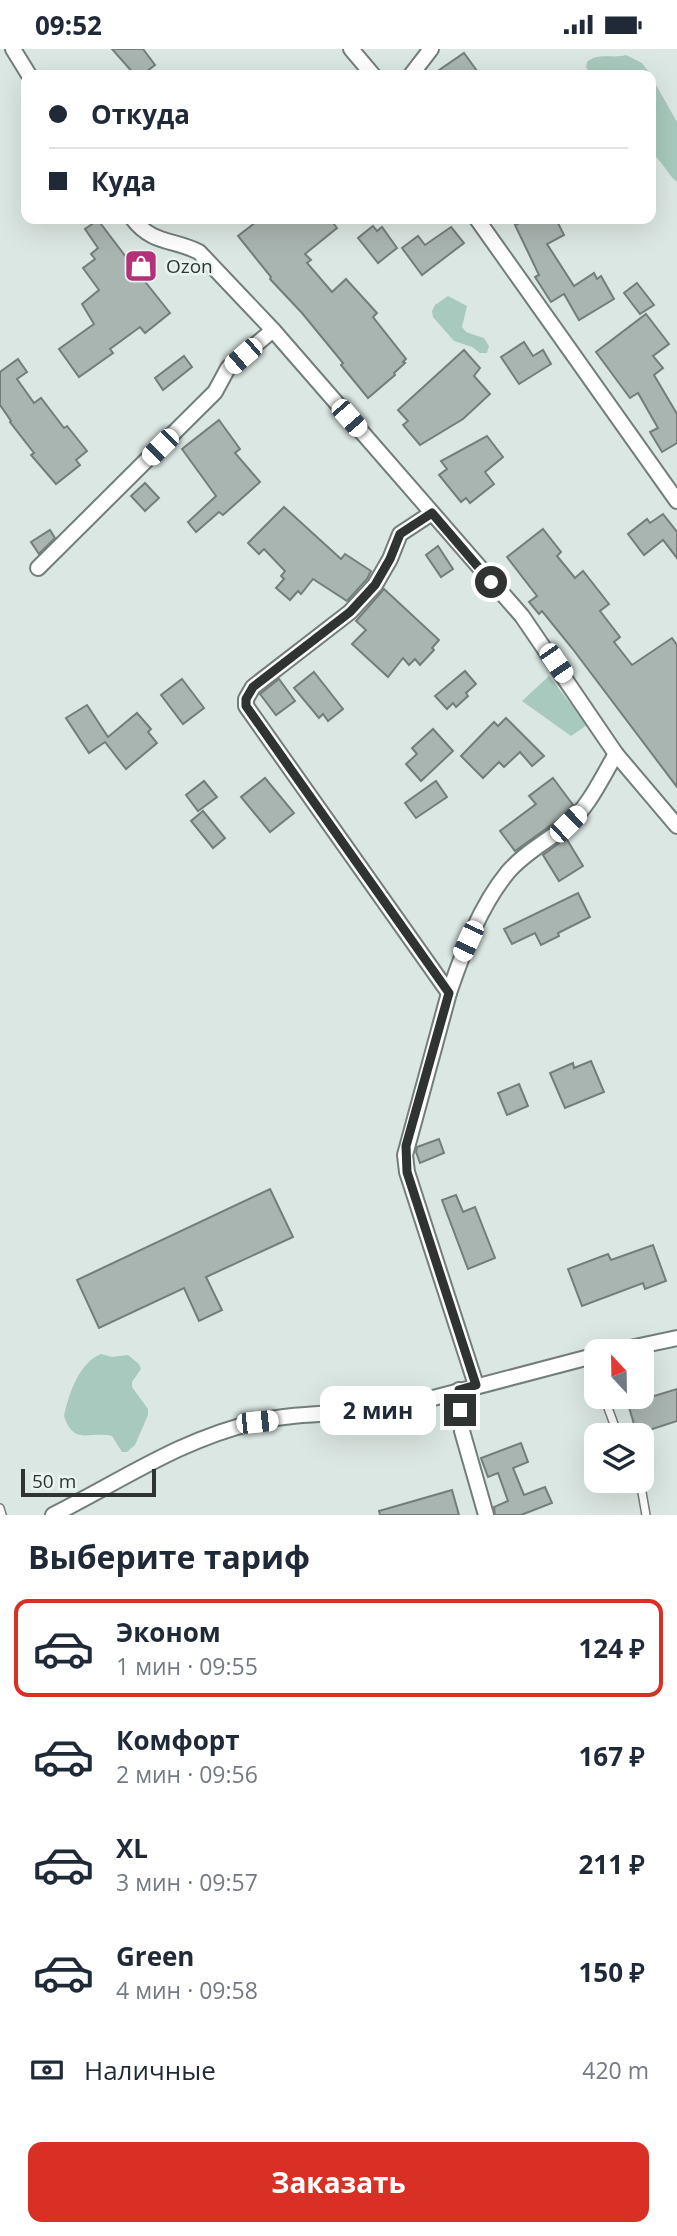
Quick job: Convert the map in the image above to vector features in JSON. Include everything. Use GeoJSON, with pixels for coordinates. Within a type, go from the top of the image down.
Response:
{"type":"FeatureCollection","features":[{"type":"Feature","properties":{"kind":"street"},"geometry":{"type":"LineString","coordinates":[[13,49],[26,70]]}},
{"type":"Feature","properties":{"kind":"street"},"geometry":{"type":"LineString","coordinates":[[351,49],[369,70]]}},
{"type":"Feature","properties":{"kind":"street"},"geometry":{"type":"LineString","coordinates":[[415,70],[431,49]]}},
{"type":"Feature","properties":{"kind":"street"},"geometry":{"type":"LineString","coordinates":[[138,224],[151,237],[199,252],[273,330],[522,616],[617,754],[677,826]]}},
{"type":"Feature","properties":{"kind":"street"},"geometry":{"type":"LineString","coordinates":[[481,224],[677,501]]}},
{"type":"Feature","properties":{"kind":"street"},"geometry":{"type":"LineString","coordinates":[[38,568],[215,392],[228,369],[273,330]]}},
{"type":"Feature","properties":{"kind":"street"},"geometry":{"type":"LineString","coordinates":[[432,513],[400,534],[375,585],[355,606],[253,687],[246,699],[246,706],[449,993]]}},
{"type":"Feature","properties":{"kind":"street"},"geometry":{"type":"LineString","coordinates":[[476,1385],[407,1172],[406,1146],[461,958],[500,884],[524,855],[582,811],[617,754]]}},
{"type":"Feature","properties":{"kind":"street"},"geometry":{"type":"LineString","coordinates":[[654,1343],[677,1338]]}},
{"type":"Feature","properties":{"kind":"street"},"geometry":{"type":"LineString","coordinates":[[53,1515],[153,1459],[199,1440],[257,1422],[372,1412],[476,1385],[584,1362]]}},
{"type":"Feature","properties":{"kind":"street"},"geometry":{"type":"LineString","coordinates":[[459,1390],[462,1431],[486,1515]]}},
{"type":"Feature","properties":{"kind":"lane"},"geometry":{"type":"LineString","coordinates":[[642,1493],[646,1515]]}},
{"type":"Feature","properties":{"kind":"lane"},"geometry":{"type":"LineString","coordinates":[[0,1508],[2,1515]]}},
{"type":"Feature","properties":{"kind":"green space"},"geometry":{"type":"Polygon","coordinates":[[[626,55],[642,63],[647,70],[588,70],[586,67],[587,62],[596,57],[626,55]]]}},
{"type":"Feature","properties":{"kind":"green space"},"geometry":{"type":"Polygon","coordinates":[[[656,85],[677,122],[677,182],[658,159],[656,85]]]}},
{"type":"Feature","properties":{"kind":"green space"},"geometry":{"type":"Polygon","coordinates":[[[448,296],[467,306],[462,327],[466,332],[484,338],[489,346],[487,353],[480,353],[454,341],[433,317],[435,305],[448,296]]]}},
{"type":"Feature","properties":{"kind":"green space"},"geometry":{"type":"Polygon","coordinates":[[[549,676],[587,725],[571,736],[522,701],[549,676]]]}},
{"type":"Feature","properties":{"kind":"green space"},"geometry":{"type":"Polygon","coordinates":[[[101,1354],[112,1357],[128,1355],[141,1369],[132,1382],[132,1387],[148,1409],[148,1415],[135,1445],[127,1452],[122,1452],[112,1436],[83,1435],[72,1431],[64,1416],[72,1389],[81,1372],[93,1358],[101,1354]]]}},
{"type":"Feature","properties":{"kind":"building"},"geometry":{"type":"Polygon","coordinates":[[[112,49],[143,49],[155,65],[148,70],[131,70],[112,49]]]}},
{"type":"Feature","properties":{"kind":"building"},"geometry":{"type":"Polygon","coordinates":[[[464,53],[476,70],[439,70],[464,53]]]}},
{"type":"Feature","properties":{"kind":"building"},"geometry":{"type":"Polygon","coordinates":[[[92,224],[101,224],[129,261],[141,252],[155,271],[143,279],[170,313],[145,333],[140,327],[110,349],[113,353],[79,377],[59,349],[94,324],[82,304],[99,290],[83,268],[95,259],[91,254],[98,248],[85,229],[92,224]]]}},
{"type":"Feature","properties":{"kind":"building"},"geometry":{"type":"Polygon","coordinates":[[[254,224],[334,224],[337,228],[305,254],[311,260],[307,263],[332,292],[346,279],[377,313],[373,317],[406,359],[403,362],[405,363],[368,398],[341,365],[343,363],[270,279],[238,236],[254,224]]]}},
{"type":"Feature","properties":{"kind":"building"},"geometry":{"type":"Polygon","coordinates":[[[558,224],[564,235],[547,244],[574,286],[594,273],[597,279],[601,276],[614,299],[579,320],[564,294],[551,302],[535,277],[539,275],[515,225],[558,224]]]}},
{"type":"Feature","properties":{"kind":"building"},"geometry":{"type":"Polygon","coordinates":[[[373,226],[377,231],[382,227],[397,248],[378,263],[358,238],[373,226]]]}},
{"type":"Feature","properties":{"kind":"building"},"geometry":{"type":"Polygon","coordinates":[[[451,227],[464,243],[422,275],[402,248],[418,236],[425,245],[451,227]]]}},
{"type":"Feature","properties":{"kind":"building"},"geometry":{"type":"Polygon","coordinates":[[[637,283],[654,305],[640,314],[624,293],[637,283]]]}},
{"type":"Feature","properties":{"kind":"building"},"geometry":{"type":"Polygon","coordinates":[[[646,314],[669,344],[653,356],[663,368],[654,375],[677,414],[677,443],[662,452],[650,432],[658,428],[638,393],[630,398],[596,352],[646,314]]]}},
{"type":"Feature","properties":{"kind":"building"},"geometry":{"type":"Polygon","coordinates":[[[524,342],[533,356],[543,350],[551,364],[519,384],[501,357],[524,342]]]}},
{"type":"Feature","properties":{"kind":"building"},"geometry":{"type":"Polygon","coordinates":[[[464,350],[480,368],[474,376],[490,394],[463,419],[420,445],[403,425],[408,421],[398,410],[464,350]]]}},
{"type":"Feature","properties":{"kind":"building"},"geometry":{"type":"Polygon","coordinates":[[[184,356],[192,367],[163,390],[155,378],[184,356]]]}},
{"type":"Feature","properties":{"kind":"building"},"geometry":{"type":"Polygon","coordinates":[[[18,359],[27,372],[17,379],[34,403],[41,398],[64,428],[67,426],[87,451],[76,460],[80,465],[56,484],[31,455],[34,453],[0,405],[0,372],[18,359]]]}},
{"type":"Feature","properties":{"kind":"building"},"geometry":{"type":"Polygon","coordinates":[[[219,420],[240,449],[235,453],[260,482],[223,515],[219,512],[196,532],[188,522],[216,496],[182,449],[219,420]]]}},
{"type":"Feature","properties":{"kind":"building"},"geometry":{"type":"Polygon","coordinates":[[[487,436],[503,457],[485,472],[494,484],[470,503],[466,498],[461,502],[439,475],[447,469],[441,461],[487,436]]]}},
{"type":"Feature","properties":{"kind":"building"},"geometry":{"type":"Polygon","coordinates":[[[145,483],[159,498],[145,511],[131,496],[145,483]]]}},
{"type":"Feature","properties":{"kind":"building"},"geometry":{"type":"Polygon","coordinates":[[[284,507],[341,559],[345,554],[371,571],[347,601],[313,579],[301,594],[298,591],[290,600],[276,588],[284,579],[281,576],[285,571],[264,549],[259,554],[248,543],[284,507]]]}},
{"type":"Feature","properties":{"kind":"building"},"geometry":{"type":"Polygon","coordinates":[[[663,514],[677,532],[677,558],[663,540],[644,555],[628,534],[647,519],[650,523],[663,514]]]}},
{"type":"Feature","properties":{"kind":"building"},"geometry":{"type":"Polygon","coordinates":[[[543,529],[561,552],[557,556],[575,578],[583,571],[609,604],[600,611],[620,637],[614,642],[632,665],[672,638],[677,645],[677,787],[572,648],[542,611],[539,614],[529,602],[537,596],[507,557],[543,529]]]}},
{"type":"Feature","properties":{"kind":"building"},"geometry":{"type":"Polygon","coordinates":[[[50,530],[55,538],[39,554],[31,542],[50,530]]]}},
{"type":"Feature","properties":{"kind":"building"},"geometry":{"type":"Polygon","coordinates":[[[438,546],[453,569],[441,577],[426,555],[438,546]]]}},
{"type":"Feature","properties":{"kind":"building"},"geometry":{"type":"Polygon","coordinates":[[[384,589],[439,640],[420,665],[415,659],[409,665],[403,658],[388,677],[352,644],[366,630],[356,621],[384,589]]]}},
{"type":"Feature","properties":{"kind":"building"},"geometry":{"type":"Polygon","coordinates":[[[465,671],[476,684],[456,707],[453,703],[447,709],[435,696],[465,671]]]}},
{"type":"Feature","properties":{"kind":"building"},"geometry":{"type":"Polygon","coordinates":[[[314,672],[343,709],[328,721],[323,714],[319,718],[294,688],[314,672]]]}},
{"type":"Feature","properties":{"kind":"building"},"geometry":{"type":"Polygon","coordinates":[[[182,679],[204,708],[183,724],[161,695],[182,679]]]}},
{"type":"Feature","properties":{"kind":"building"},"geometry":{"type":"Polygon","coordinates":[[[279,679],[295,701],[276,715],[260,694],[279,679]]]}},
{"type":"Feature","properties":{"kind":"building"},"geometry":{"type":"Polygon","coordinates":[[[87,705],[108,737],[137,713],[151,729],[148,732],[157,743],[126,769],[105,742],[89,753],[66,718],[87,705]]]}},
{"type":"Feature","properties":{"kind":"building"},"geometry":{"type":"Polygon","coordinates":[[[506,718],[544,756],[532,766],[520,752],[504,767],[499,762],[483,778],[461,756],[494,722],[498,726],[506,718]]]}},
{"type":"Feature","properties":{"kind":"building"},"geometry":{"type":"Polygon","coordinates":[[[433,729],[453,751],[421,781],[406,764],[417,754],[412,748],[433,729]]]}},
{"type":"Feature","properties":{"kind":"building"},"geometry":{"type":"Polygon","coordinates":[[[265,778],[294,813],[270,832],[241,797],[265,778]]]}},
{"type":"Feature","properties":{"kind":"building"},"geometry":{"type":"Polygon","coordinates":[[[553,778],[573,805],[561,818],[515,851],[500,831],[536,804],[529,796],[553,778]]]}},
{"type":"Feature","properties":{"kind":"building"},"geometry":{"type":"Polygon","coordinates":[[[204,781],[217,797],[198,811],[186,795],[204,781]]]}},
{"type":"Feature","properties":{"kind":"building"},"geometry":{"type":"Polygon","coordinates":[[[436,781],[447,797],[416,818],[405,803],[436,781]]]}},
{"type":"Feature","properties":{"kind":"building"},"geometry":{"type":"Polygon","coordinates":[[[203,811],[225,838],[213,848],[191,821],[203,811]]]}},
{"type":"Feature","properties":{"kind":"building"},"geometry":{"type":"Polygon","coordinates":[[[566,838],[583,866],[559,881],[543,855],[566,838]]]}},
{"type":"Feature","properties":{"kind":"building"},"geometry":{"type":"Polygon","coordinates":[[[578,893],[590,917],[541,945],[535,933],[512,944],[504,929],[578,893]]]}},
{"type":"Feature","properties":{"kind":"building"},"geometry":{"type":"Polygon","coordinates":[[[591,1061],[604,1092],[565,1108],[550,1073],[573,1063],[574,1068],[591,1061]]]}},
{"type":"Feature","properties":{"kind":"building"},"geometry":{"type":"Polygon","coordinates":[[[519,1084],[528,1106],[507,1115],[498,1093],[519,1084]]]}},
{"type":"Feature","properties":{"kind":"building"},"geometry":{"type":"Polygon","coordinates":[[[439,1139],[444,1153],[420,1163],[417,1147],[439,1139]]]}},
{"type":"Feature","properties":{"kind":"building"},"geometry":{"type":"Polygon","coordinates":[[[270,1189],[293,1237],[206,1277],[222,1310],[199,1321],[184,1288],[99,1328],[77,1280],[270,1189]]]}},
{"type":"Feature","properties":{"kind":"building"},"geometry":{"type":"Polygon","coordinates":[[[456,1195],[463,1212],[475,1207],[495,1258],[468,1269],[442,1200],[456,1195]]]}},
{"type":"Feature","properties":{"kind":"building"},"geometry":{"type":"Polygon","coordinates":[[[653,1245],[666,1281],[645,1289],[643,1283],[582,1306],[568,1269],[608,1254],[611,1260],[653,1245]]]}},
{"type":"Feature","properties":{"kind":"building"},"geometry":{"type":"Polygon","coordinates":[[[677,1389],[677,1421],[654,1428],[654,1423],[634,1423],[630,1409],[654,1409],[654,1396],[677,1389]]]}},
{"type":"Feature","properties":{"kind":"building"},"geometry":{"type":"Polygon","coordinates":[[[521,1443],[528,1462],[513,1468],[524,1495],[545,1487],[552,1503],[521,1515],[495,1515],[494,1507],[508,1501],[498,1473],[488,1477],[481,1458],[521,1443]]]}},
{"type":"Feature","properties":{"kind":"building"},"geometry":{"type":"Polygon","coordinates":[[[452,1490],[459,1515],[380,1515],[379,1511],[452,1490]]]}},
{"type":"Feature","properties":{"kind":"place","name":"Ozon"},"geometry":{"type":"Point","coordinates":[141,266]}},
{"type":"Feature","properties":{"kind":"route"},"geometry":{"type":"LineString","coordinates":[[460,1410],[459,1390],[476,1385],[407,1172],[405,1156],[449,993],[246,706],[246,699],[253,687],[350,612],[375,585],[400,534],[432,513],[491,582]]}}]}
